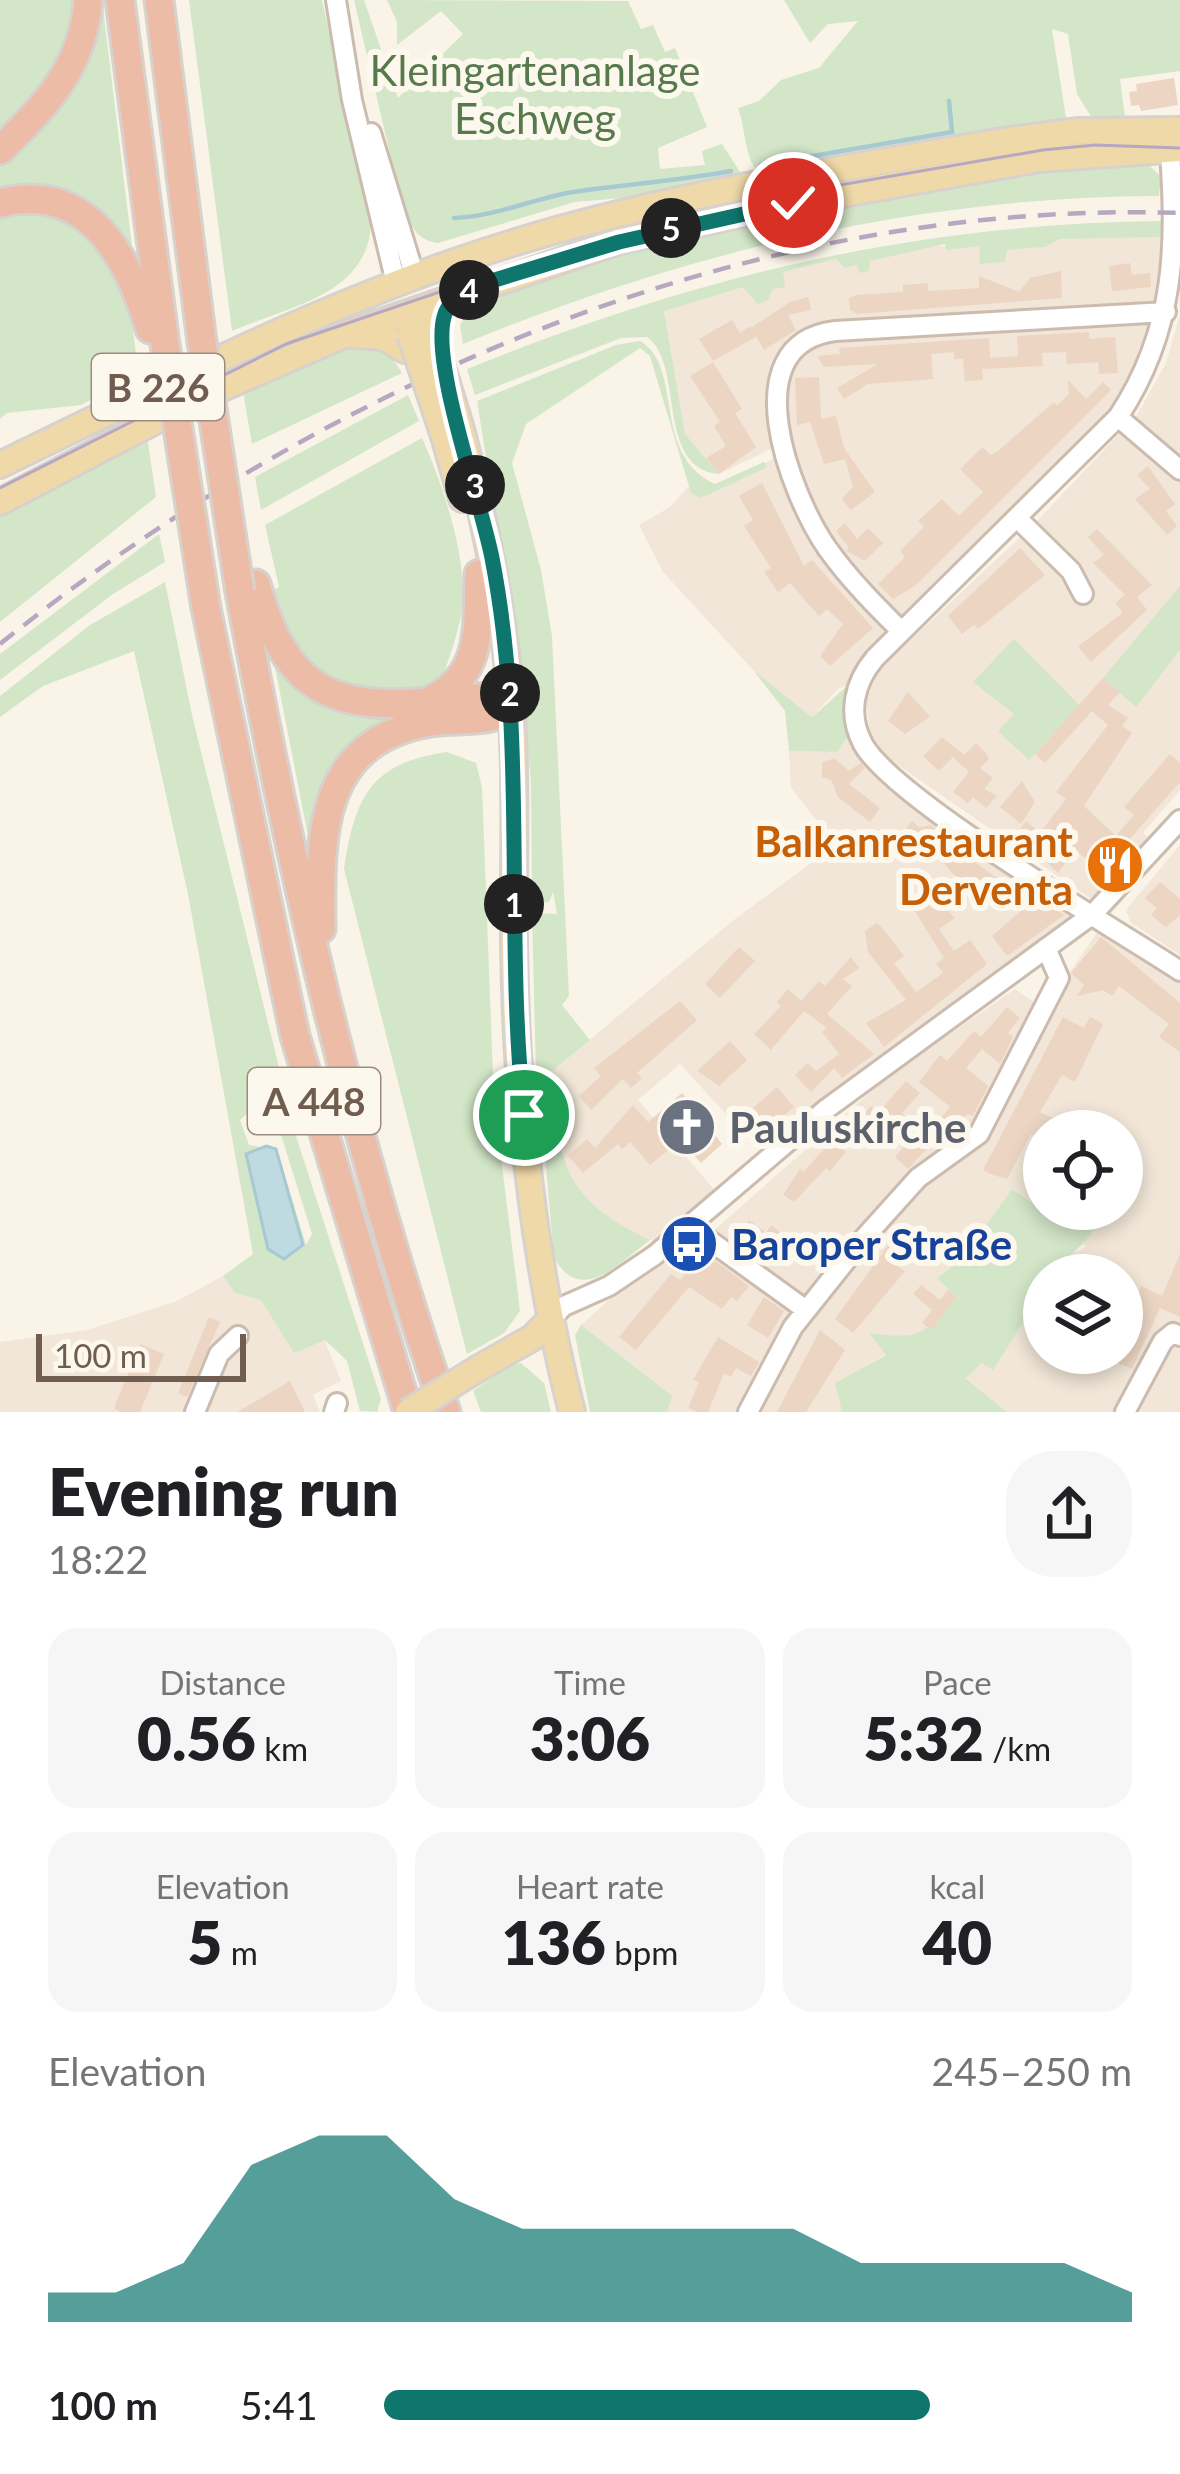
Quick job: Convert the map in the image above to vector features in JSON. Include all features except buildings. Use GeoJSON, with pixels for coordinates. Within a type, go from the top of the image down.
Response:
{"type":"FeatureCollection","features":[{"type":"Feature","properties":{"kind":"highway"},"geometry":{"type":"LineString","coordinates":[[0,150],[62,83],[77,54],[88,0]]}},
{"type":"Feature","properties":{"kind":"highway"},"geometry":{"type":"LineString","coordinates":[[120,0],[160,346]]}},
{"type":"Feature","properties":{"kind":"highway","name":"A 448"},"geometry":{"type":"LineString","coordinates":[[158,0],[219,456],[322,988],[372,1183],[446,1412]]}},
{"type":"Feature","properties":{"kind":"highway"},"geometry":{"type":"LineString","coordinates":[[0,203],[54,200],[86,215],[112,240],[130,270],[160,346]]}},
{"type":"Feature","properties":{"kind":"highway","name":"A 448"},"geometry":{"type":"LineString","coordinates":[[160,346],[206,608],[296,1036],[408,1412]]}},
{"type":"Feature","properties":{"kind":"highway"},"geometry":{"type":"LineString","coordinates":[[424,703],[455,685],[473,656],[479,574]]}},
{"type":"Feature","properties":{"kind":"highway"},"geometry":{"type":"LineString","coordinates":[[248,588],[279,649],[319,690],[381,707],[424,703],[503,708]]}},
{"type":"Feature","properties":{"kind":"highway"},"geometry":{"type":"LineString","coordinates":[[322,988],[322,830],[344,774],[379,739],[408,727],[503,708]]}},
{"type":"Feature","properties":{"kind":"main road"},"geometry":{"type":"LineString","coordinates":[[572,1412],[550,1321],[518,1054],[493,562],[406,280],[584,222],[795,178],[1079,130],[1175,141]]}},
{"type":"Feature","properties":{"kind":"main road"},"geometry":{"type":"LineString","coordinates":[[417,323],[475,286],[619,242],[775,206],[1039,159],[1175,141]]}},
{"type":"Feature","properties":{"kind":"main road","name":"B 226"},"geometry":{"type":"LineString","coordinates":[[0,465],[239,346],[406,280]]}},
{"type":"Feature","properties":{"kind":"main road"},"geometry":{"type":"LineString","coordinates":[[417,323],[433,371]]}},
{"type":"Feature","properties":{"kind":"main road","name":"B 226"},"geometry":{"type":"LineString","coordinates":[[0,502],[197,399],[346,334],[417,323]]}},
{"type":"Feature","properties":{"kind":"main road"},"geometry":{"type":"LineString","coordinates":[[452,432],[503,708]]}},
{"type":"Feature","properties":{"kind":"main road"},"geometry":{"type":"LineString","coordinates":[[408,1412],[532,1338],[550,1321]]}},
{"type":"Feature","properties":{"kind":"street"},"geometry":{"type":"LineString","coordinates":[[336,0],[347,60],[406,280]]}},
{"type":"Feature","properties":{"kind":"street"},"geometry":{"type":"LineString","coordinates":[[1175,141],[1174,259],[1155,352],[1118,417],[866,669],[856,692],[854,716],[877,764],[951,820],[1180,971]]}},
{"type":"Feature","properties":{"kind":"street"},"geometry":{"type":"LineString","coordinates":[[902,632],[853,582],[814,523],[778,417],[776,382],[785,358],[812,336],[835,331],[1166,312]]}},
{"type":"Feature","properties":{"kind":"street"},"geometry":{"type":"LineString","coordinates":[[1118,417],[1180,470]]}},
{"type":"Feature","properties":{"kind":"street"},"geometry":{"type":"LineString","coordinates":[[1017,518],[1071,571],[1083,594]]}},
{"type":"Feature","properties":{"kind":"street"},"geometry":{"type":"LineString","coordinates":[[550,1321],[691,1227],[825,1110],[1093,914],[1180,820]]}},
{"type":"Feature","properties":{"kind":"street"},"geometry":{"type":"LineString","coordinates":[[748,1412],[806,1310],[907,1189],[980,1134],[1059,979],[1046,948]]}},
{"type":"Feature","properties":{"kind":"street"},"geometry":{"type":"LineString","coordinates":[[691,1227],[806,1310]]}},
{"type":"Feature","properties":{"kind":"street"},"geometry":{"type":"LineString","coordinates":[[1125,1412],[1163,1341],[1173,1333],[1180,1336]]}},
{"type":"Feature","properties":{"kind":"street"},"geometry":{"type":"LineString","coordinates":[[195,1412],[219,1354],[238,1336]]}},
{"type":"Feature","properties":{"kind":"shaded area"},"geometry":{"type":"Polygon","coordinates":[[[1161,237],[1162,289],[1154,300],[794,343],[777,446],[719,474],[685,434],[664,311],[676,305],[744,286],[773,289],[783,272],[836,259],[855,265],[925,246],[979,246],[981,264],[1005,262],[1006,250],[1045,247],[1060,238],[1161,237]]]}},
{"type":"Feature","properties":{"kind":"shaded area"},"geometry":{"type":"Polygon","coordinates":[[[1180,314],[1180,790],[1143,833],[1148,837],[1133,859],[1091,899],[885,756],[870,733],[866,699],[881,668],[1037,521],[1137,415],[1166,363],[1180,314]]]}},
{"type":"Feature","properties":{"kind":"shaded area"},"geometry":{"type":"Polygon","coordinates":[[[1146,320],[1152,340],[1113,413],[906,618],[900,620],[861,584],[816,516],[787,435],[785,370],[816,341],[1146,320]]]}},
{"type":"Feature","properties":{"kind":"shaded area"},"geometry":{"type":"Polygon","coordinates":[[[779,455],[890,632],[852,685],[839,688],[812,717],[754,671],[663,572],[639,525],[670,507],[688,487],[702,498],[779,455]]]}},
{"type":"Feature","properties":{"kind":"shaded area"},"geometry":{"type":"Polygon","coordinates":[[[849,735],[1074,914],[767,1151],[757,1148],[680,1064],[638,1100],[713,1188],[713,1202],[662,1242],[650,1240],[606,1220],[575,1188],[557,1146],[552,1096],[544,1092],[541,1080],[735,919],[836,845],[791,788],[789,751],[837,752],[849,735]]]}},
{"type":"Feature","properties":{"kind":"shaded area"},"geometry":{"type":"Polygon","coordinates":[[[1180,845],[1180,955],[1130,922],[1126,910],[1180,845]]]}},
{"type":"Feature","properties":{"kind":"shaded area"},"geometry":{"type":"Polygon","coordinates":[[[1099,930],[1180,979],[1180,1412],[1007,1412],[966,1380],[981,1362],[992,1369],[1023,1321],[1023,1374],[1143,1374],[1143,1254],[1071,1254],[1086,1247],[1070,1230],[1143,1230],[1143,1110],[1023,1110],[1023,1196],[1012,1189],[960,1261],[938,1277],[957,1297],[931,1330],[898,1337],[870,1335],[886,1354],[836,1383],[842,1412],[758,1412],[814,1309],[917,1187],[992,1129],[1070,972],[1099,930]]]}},
{"type":"Feature","properties":{"kind":"shaded area"},"geometry":{"type":"Polygon","coordinates":[[[1015,989],[1040,1006],[970,1134],[914,1173],[743,1412],[667,1412],[671,1396],[581,1325],[609,1300],[710,1234],[890,1075],[1015,989]]]}},
{"type":"Feature","properties":{"kind":"shaded area"},"geometry":{"type":"Polygon","coordinates":[[[223,1276],[235,1293],[261,1300],[294,1352],[324,1339],[341,1381],[313,1395],[320,1412],[0,1412],[0,1342],[87,1330],[177,1301],[223,1276]]]}},
{"type":"Feature","properties":{"kind":"green space"},"geometry":{"type":"Polygon","coordinates":[[[0,0],[79,0],[49,83],[0,137],[0,0]]]}},
{"type":"Feature","properties":{"kind":"green space"},"geometry":{"type":"Polygon","coordinates":[[[96,0],[102,0],[134,263],[99,218],[0,197],[0,158],[96,0]]]}},
{"type":"Feature","properties":{"kind":"green space"},"geometry":{"type":"Polygon","coordinates":[[[189,0],[322,0],[371,221],[367,246],[342,282],[301,305],[232,331],[189,0]]]}},
{"type":"Feature","properties":{"kind":"green space","name":"Kleingartenanlage Eschweg"},"geometry":{"type":"Polygon","coordinates":[[[354,0],[364,0],[398,98],[463,34],[441,11],[397,45],[397,22],[387,0],[628,1],[641,29],[653,25],[665,52],[675,48],[707,127],[658,148],[660,169],[705,165],[702,151],[722,144],[742,175],[645,196],[575,202],[438,243],[423,238],[401,201],[354,0]]]}},
{"type":"Feature","properties":{"kind":"green space"},"geometry":{"type":"Polygon","coordinates":[[[784,0],[1180,0],[1180,71],[1120,79],[1125,117],[1092,118],[1077,94],[1068,34],[1052,29],[1066,118],[758,172],[750,159],[738,108],[759,101],[781,80],[819,68],[858,21],[828,24],[810,43],[784,0]]]}},
{"type":"Feature","properties":{"kind":"green space"},"geometry":{"type":"Polygon","coordinates":[[[1145,161],[1161,177],[1159,196],[979,207],[804,236],[632,282],[463,344],[460,325],[475,301],[611,251],[1038,167],[1145,161]]]}},
{"type":"Feature","properties":{"kind":"green space"},"geometry":{"type":"Polygon","coordinates":[[[34,211],[63,220],[103,250],[125,294],[138,375],[81,405],[7,413],[0,419],[0,215],[34,211]]]}},
{"type":"Feature","properties":{"kind":"green space"},"geometry":{"type":"Polygon","coordinates":[[[1161,221],[1161,237],[1060,239],[1045,247],[1007,250],[1005,262],[980,264],[979,246],[946,250],[945,244],[870,261],[869,271],[860,273],[856,265],[845,268],[836,259],[783,272],[785,287],[773,289],[768,300],[758,304],[743,287],[664,311],[685,434],[719,474],[699,468],[686,454],[665,369],[647,337],[621,338],[475,395],[467,369],[637,307],[807,261],[980,232],[1161,221]]]}},
{"type":"Feature","properties":{"kind":"green space"},"geometry":{"type":"Polygon","coordinates":[[[640,341],[662,370],[675,432],[695,470],[715,484],[764,462],[767,467],[701,498],[691,493],[650,356],[640,348],[526,424],[512,463],[541,570],[552,636],[569,996],[562,1005],[590,1040],[541,1080],[536,1076],[532,913],[557,914],[553,892],[549,902],[535,903],[532,896],[531,782],[519,663],[477,401],[616,345],[640,341]]]}},
{"type":"Feature","properties":{"kind":"green space"},"geometry":{"type":"Polygon","coordinates":[[[359,344],[388,351],[402,373],[252,444],[243,392],[359,344]]]}},
{"type":"Feature","properties":{"kind":"green space"},"geometry":{"type":"Polygon","coordinates":[[[408,395],[419,421],[261,510],[255,477],[408,395]]]}},
{"type":"Feature","properties":{"kind":"green space"},"geometry":{"type":"Polygon","coordinates":[[[147,436],[156,497],[0,622],[0,513],[147,436]]]}},
{"type":"Feature","properties":{"kind":"green space"},"geometry":{"type":"Polygon","coordinates":[[[422,438],[459,553],[463,602],[459,625],[441,682],[413,693],[359,691],[311,663],[293,642],[272,590],[279,587],[265,525],[422,438]]]}},
{"type":"Feature","properties":{"kind":"green space"},"geometry":{"type":"Polygon","coordinates":[[[159,534],[165,562],[113,594],[0,680],[0,654],[159,534]]]}},
{"type":"Feature","properties":{"kind":"green space"},"geometry":{"type":"Polygon","coordinates":[[[165,582],[192,715],[296,1136],[381,1399],[377,1412],[360,1411],[347,1361],[325,1340],[294,1353],[261,1300],[235,1293],[223,1276],[253,1254],[188,894],[134,651],[43,686],[0,717],[0,696],[90,625],[165,582]],[[251,1110],[240,1120],[249,1145],[277,1150],[306,1245],[312,1234],[276,1119],[266,1110],[251,1110]]]}},
{"type":"Feature","properties":{"kind":"green space"},"geometry":{"type":"Polygon","coordinates":[[[1180,586],[1180,650],[1136,707],[1103,678],[1180,586]]]}},
{"type":"Feature","properties":{"kind":"green space"},"geometry":{"type":"Polygon","coordinates":[[[1014,639],[1079,705],[1029,760],[998,731],[1014,714],[973,682],[1014,639]]]}},
{"type":"Feature","properties":{"kind":"green space"},"geometry":{"type":"Polygon","coordinates":[[[272,652],[304,689],[431,708],[397,720],[310,846],[272,652]]]}},
{"type":"Feature","properties":{"kind":"green space"},"geometry":{"type":"Polygon","coordinates":[[[754,671],[812,717],[846,687],[849,735],[837,752],[789,751],[785,711],[754,671]]]}},
{"type":"Feature","properties":{"kind":"green space"},"geometry":{"type":"Polygon","coordinates":[[[447,752],[476,763],[482,787],[494,1101],[520,1311],[504,1333],[467,1354],[344,869],[354,822],[371,788],[400,765],[447,752]]]}},
{"type":"Feature","properties":{"kind":"green space"},"geometry":{"type":"Polygon","coordinates":[[[544,1092],[552,1096],[560,1147],[577,1185],[605,1214],[650,1240],[601,1276],[576,1279],[554,1258],[540,1098],[544,1092]]]}},
{"type":"Feature","properties":{"kind":"green space"},"geometry":{"type":"Polygon","coordinates":[[[1012,1189],[1023,1196],[1023,1230],[1093,1230],[1072,1254],[1023,1254],[1023,1322],[993,1370],[981,1363],[966,1379],[1007,1412],[842,1412],[835,1383],[886,1355],[869,1333],[910,1335],[929,1327],[957,1297],[937,1278],[960,1261],[1012,1189]]]}},
{"type":"Feature","properties":{"kind":"green space"},"geometry":{"type":"Polygon","coordinates":[[[581,1325],[672,1396],[667,1412],[590,1412],[575,1335],[581,1325]]]}},
{"type":"Feature","properties":{"kind":"green space"},"geometry":{"type":"Polygon","coordinates":[[[521,1363],[544,1383],[551,1412],[481,1412],[473,1391],[508,1366],[521,1363]]]}},
{"type":"Feature","properties":{"kind":"water"},"geometry":{"type":"Polygon","coordinates":[[[266,1146],[276,1149],[303,1245],[284,1259],[268,1249],[246,1154],[266,1146]]]}},
{"type":"Feature","properties":{"kind":"waterway"},"geometry":{"type":"LineString","coordinates":[[761,165],[952,132],[949,101]]}},
{"type":"Feature","properties":{"kind":"waterway"},"geometry":{"type":"LineString","coordinates":[[454,218],[573,192],[731,171]]}},
{"type":"Feature","properties":{"kind":"tram line"},"geometry":{"type":"LineString","coordinates":[[0,488],[286,344],[590,241],[782,195],[1043,150],[1095,145],[1180,148]]}},
{"type":"Feature","properties":{"kind":"railway"},"geometry":{"type":"LineString","coordinates":[[0,644],[128,549],[263,463],[405,388],[553,324],[705,274],[861,237],[1020,217],[1180,213]]}},
{"type":"Feature","properties":{"kind":"place","name":"Balkanrestaurant Derventa"},"geometry":{"type":"Point","coordinates":[1115,865]}},
{"type":"Feature","properties":{"kind":"place","name":"Pauluskirche"},"geometry":{"type":"Point","coordinates":[687,1127]}},
{"type":"Feature","properties":{"kind":"place","name":"Baroper Straße"},"geometry":{"type":"Point","coordinates":[689,1244]}},
{"type":"Feature","properties":{"kind":"route"},"geometry":{"type":"LineString","coordinates":[[524,1115],[518,1054],[515,779],[508,671],[485,524],[442,368],[446,352],[443,319],[455,298],[475,286],[684,225],[793,203]]}}]}
